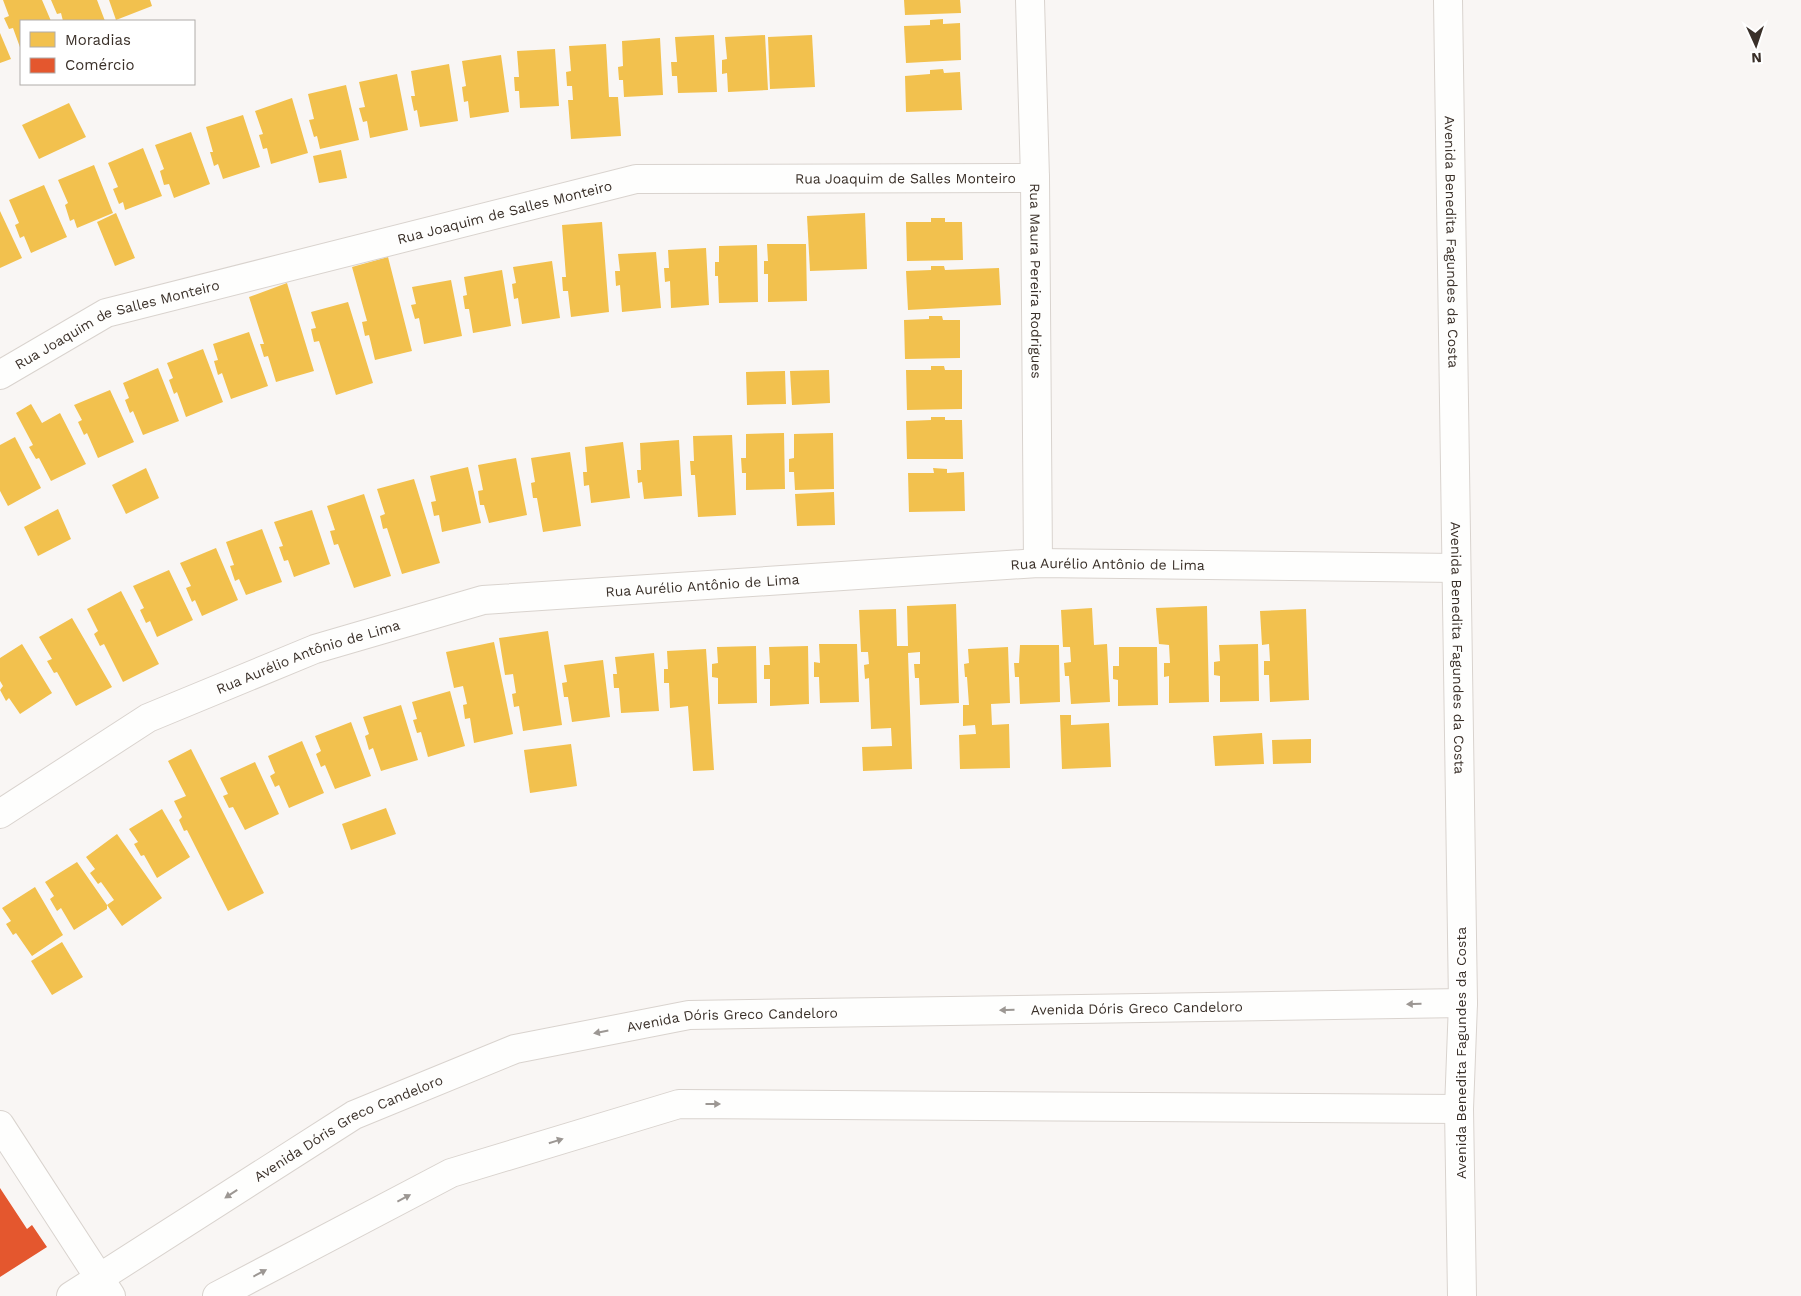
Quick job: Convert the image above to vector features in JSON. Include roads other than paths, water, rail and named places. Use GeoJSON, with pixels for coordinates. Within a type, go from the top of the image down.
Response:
{"type":"FeatureCollection","features":[{"type":"Feature","properties":{"kind":"street","name":"Rua Maura Pereira Rodrigues"},"geometry":{"type":"LineString","coordinates":[[1030,0],[1035,178],[1038,563]]}},
{"type":"Feature","properties":{"kind":"street","name":"Avenida Benedita Fagundes da Costa"},"geometry":{"type":"LineString","coordinates":[[1448,0],[1463,1003],[1459,1110],[1462,1296]]}},
{"type":"Feature","properties":{"kind":"street","name":"Rua Joaquim de Salles Monteiro"},"geometry":{"type":"LineString","coordinates":[[0,375],[106,313],[636,179],[1035,178]]}},
{"type":"Feature","properties":{"kind":"street","name":"Rua Aurélio Antônio de Lima"},"geometry":{"type":"LineString","coordinates":[[0,814],[148,718],[315,649],[484,600],[1038,563],[1456,568]]}},
{"type":"Feature","properties":{"kind":"street","name":"Avenida Dóris Greco Candeloro"},"geometry":{"type":"LineString","coordinates":[[71,1296],[105,1287],[354,1115],[515,1049],[689,1015],[1463,1003]]}},
{"type":"Feature","properties":{"kind":"street"},"geometry":{"type":"LineString","coordinates":[[217,1296],[451,1173],[679,1104],[1459,1110]]}},
{"type":"Feature","properties":{"kind":"street"},"geometry":{"type":"LineString","coordinates":[[0,1125],[105,1287]]}}]}
